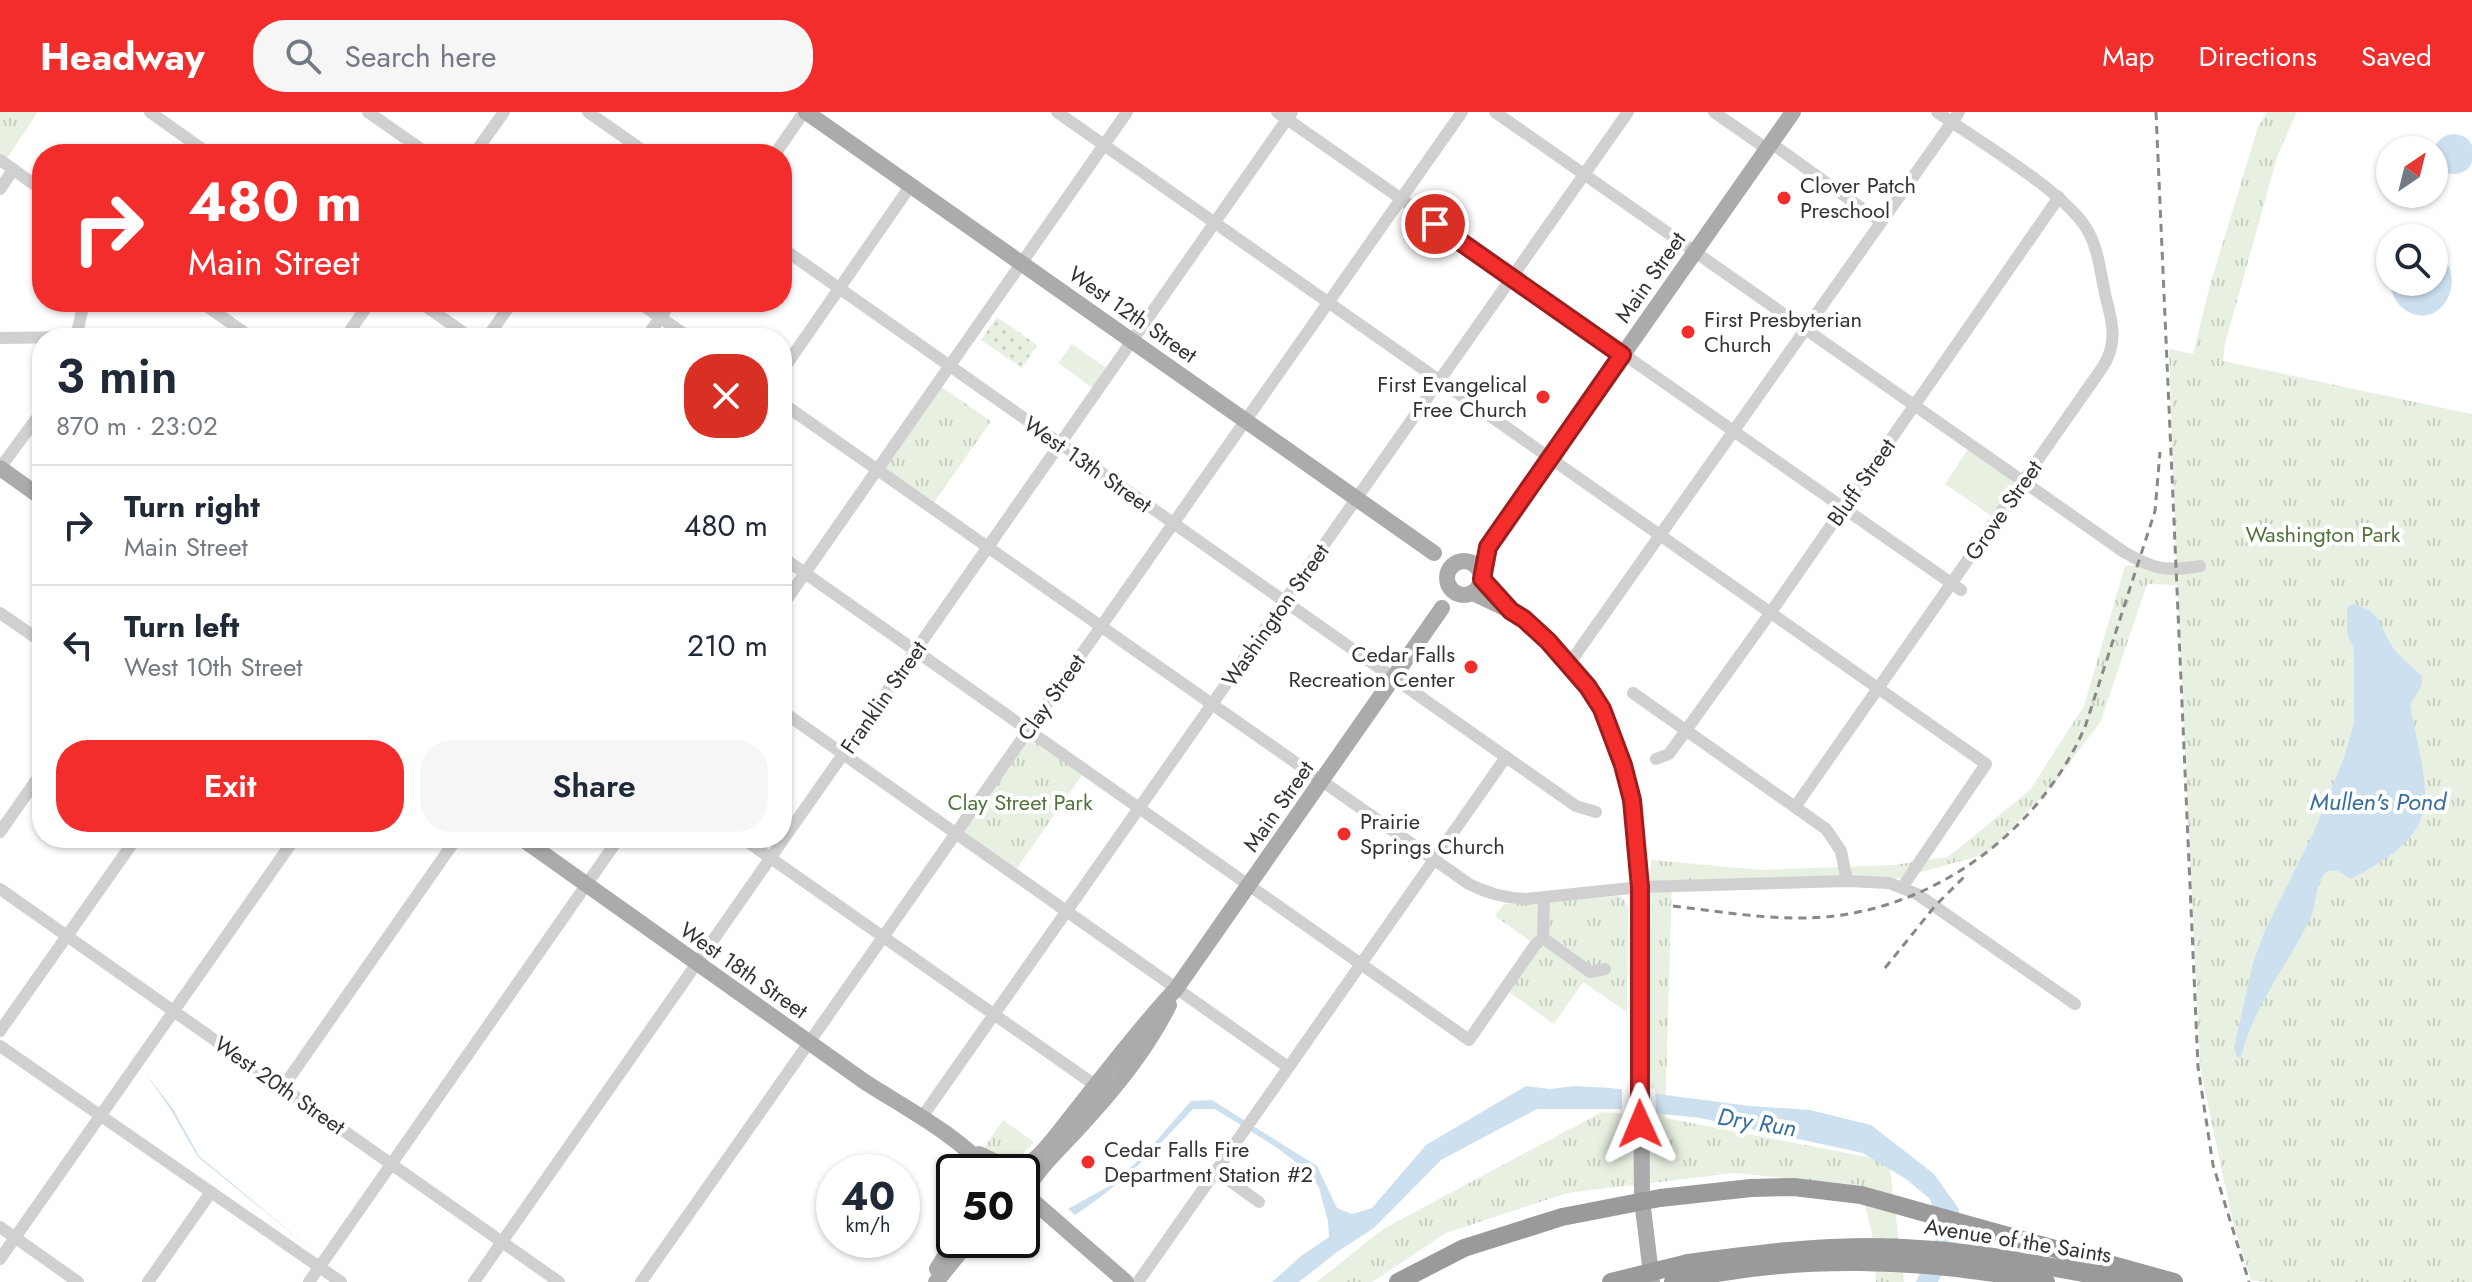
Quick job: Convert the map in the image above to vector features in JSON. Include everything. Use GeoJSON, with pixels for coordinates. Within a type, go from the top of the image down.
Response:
{"type":"FeatureCollection","features":[{"type":"Feature","properties":{"kind":"highway"},"geometry":{"type":"LineString","coordinates":[[1398,1282],[1437,1260],[1496,1236],[1548,1220],[1642,1200],[1779,1187],[1861,1195],[2174,1282]]}},
{"type":"Feature","properties":{"kind":"highway","name":"Avenue of the Saints"},"geometry":{"type":"LineString","coordinates":[[1611,1282],[1684,1274],[1768,1252],[1962,1252],[2132,1282]]}},
{"type":"Feature","properties":{"kind":"highway","name":"Avenue of the Saints"},"geometry":{"type":"LineString","coordinates":[[1863,1254],[2046,1282]]}},
{"type":"Feature","properties":{"kind":"main road","name":"West 12th Street"},"geometry":{"type":"LineString","coordinates":[[805,112],[1357,497],[1524,619],[1569,664],[1602,709],[1623,765],[1632,800],[1640,887],[1640,1147],[1642,1200],[1652,1282]]}},
{"type":"Feature","properties":{"kind":"main road","name":"Main Street"},"geometry":{"type":"LineString","coordinates":[[1040,1168],[1102,1090],[1132,1065],[1159,1025],[1176,989],[1793,112]]}},
{"type":"Feature","properties":{"kind":"main road"},"geometry":{"type":"LineString","coordinates":[[0,468],[32,491]]}},
{"type":"Feature","properties":{"kind":"main road","name":"West 18th Street"},"geometry":{"type":"LineString","coordinates":[[535,848],[865,1082],[922,1117],[969,1154]]}},
{"type":"Feature","properties":{"kind":"main road","name":"West 18th Street"},"geometry":{"type":"LineString","coordinates":[[945,1134],[977,1154]]}},
{"type":"Feature","properties":{"kind":"main road"},"geometry":{"type":"LineString","coordinates":[[1040,1202],[1126,1282]]}},
{"type":"Feature","properties":{"kind":"main road"},"geometry":{"type":"LineString","coordinates":[[1040,1210],[1055,1229],[1115,1282]]}},
{"type":"Feature","properties":{"kind":"main road"},"geometry":{"type":"LineString","coordinates":[[929,1282],[944,1258]]}},
{"type":"Feature","properties":{"kind":"main road"},"geometry":{"type":"LineString","coordinates":[[936,1282],[955,1258]]}},
{"type":"Feature","properties":{"kind":"street"},"geometry":{"type":"LineString","coordinates":[[150,112],[196,144]]}},
{"type":"Feature","properties":{"kind":"street"},"geometry":{"type":"LineString","coordinates":[[368,112],[414,144]]}},
{"type":"Feature","properties":{"kind":"street"},"geometry":{"type":"LineString","coordinates":[[481,144],[504,112]]}},
{"type":"Feature","properties":{"kind":"street"},"geometry":{"type":"LineString","coordinates":[[588,112],[634,144]]}},
{"type":"Feature","properties":{"kind":"street"},"geometry":{"type":"LineString","coordinates":[[782,144],[805,112]]}},
{"type":"Feature","properties":{"kind":"street"},"geometry":{"type":"LineString","coordinates":[[1057,112],[1986,764],[1903,886]]}},
{"type":"Feature","properties":{"kind":"street"},"geometry":{"type":"LineString","coordinates":[[792,592],[1127,112]]}},
{"type":"Feature","properties":{"kind":"street","name":"Clay Street"},"geometry":{"type":"LineString","coordinates":[[641,1282],[1462,112]]}},
{"type":"Feature","properties":{"kind":"street"},"geometry":{"type":"LineString","coordinates":[[1495,112],[2139,561],[2166,570],[2200,566]]}},
{"type":"Feature","properties":{"kind":"street","name":"Washington Street"},"geometry":{"type":"LineString","coordinates":[[922,1117],[1628,112]]}},
{"type":"Feature","properties":{"kind":"street"},"geometry":{"type":"LineString","coordinates":[[1714,112],[1881,222]]}},
{"type":"Feature","properties":{"kind":"street","name":"Grove Street"},"geometry":{"type":"LineString","coordinates":[[1795,807],[1879,688],[1956,587],[2102,368],[2112,348],[2114,337],[2090,233],[2080,218],[2059,197],[1955,117],[1937,112]]}},
{"type":"Feature","properties":{"kind":"street"},"geometry":{"type":"LineString","coordinates":[[1285,114],[1511,278],[1956,587]]}},
{"type":"Feature","properties":{"kind":"street","name":"Franklin Street"},"geometry":{"type":"LineString","coordinates":[[792,828],[1215,223],[1285,114]]}},
{"type":"Feature","properties":{"kind":"street"},"geometry":{"type":"LineString","coordinates":[[1569,664],[1955,117]]}},
{"type":"Feature","properties":{"kind":"street"},"geometry":{"type":"LineString","coordinates":[[0,160],[32,183]]}},
{"type":"Feature","properties":{"kind":"street"},"geometry":{"type":"LineString","coordinates":[[0,189],[13,170]]}},
{"type":"Feature","properties":{"kind":"street"},"geometry":{"type":"LineString","coordinates":[[792,357],[911,185]]}},
{"type":"Feature","properties":{"kind":"street","name":"Bluff Street"},"geometry":{"type":"LineString","coordinates":[[1656,759],[1669,754],[1771,612],[2059,197]]}},
{"type":"Feature","properties":{"kind":"street","name":"West 13th Street"},"geometry":{"type":"LineString","coordinates":[[792,255],[1576,806],[1596,812]]}},
{"type":"Feature","properties":{"kind":"street"},"geometry":{"type":"LineString","coordinates":[[215,312],[238,328]]}},
{"type":"Feature","properties":{"kind":"street"},"geometry":{"type":"LineString","coordinates":[[434,312],[457,328]]}},
{"type":"Feature","properties":{"kind":"street"},"geometry":{"type":"LineString","coordinates":[[653,312],[676,328]]}},
{"type":"Feature","properties":{"kind":"street"},"geometry":{"type":"LineString","coordinates":[[653,328],[664,312]]}},
{"type":"Feature","properties":{"kind":"street"},"geometry":{"type":"LineString","coordinates":[[0,338],[32,338]]}},
{"type":"Feature","properties":{"kind":"street"},"geometry":{"type":"LineString","coordinates":[[792,410],[1321,783],[1488,894],[1508,898],[1544,897],[1640,887],[1847,881],[1903,886],[2075,1004]]}},
{"type":"Feature","properties":{"kind":"street"},"geometry":{"type":"LineString","coordinates":[[0,468],[32,425]]}},
{"type":"Feature","properties":{"kind":"street"},"geometry":{"type":"LineString","coordinates":[[792,564],[1469,1040],[1543,938],[1544,897]]}},
{"type":"Feature","properties":{"kind":"street"},"geometry":{"type":"LineString","coordinates":[[0,613],[32,635]]}},
{"type":"Feature","properties":{"kind":"street"},"geometry":{"type":"LineString","coordinates":[[1633,693],[1826,829],[1841,851],[1847,881]]}},
{"type":"Feature","properties":{"kind":"street"},"geometry":{"type":"LineString","coordinates":[[792,718],[1288,1067]]}},
{"type":"Feature","properties":{"kind":"street"},"geometry":{"type":"LineString","coordinates":[[1138,1282],[1506,757]]}},
{"type":"Feature","properties":{"kind":"street"},"geometry":{"type":"LineString","coordinates":[[0,832],[32,786]]}},
{"type":"Feature","properties":{"kind":"street"},"geometry":{"type":"LineString","coordinates":[[0,1031],[129,848]]}},
{"type":"Feature","properties":{"kind":"street"},"geometry":{"type":"LineString","coordinates":[[0,1259],[288,848]]}},
{"type":"Feature","properties":{"kind":"street"},"geometry":{"type":"LineString","coordinates":[[283,1087],[450,848]]}},
{"type":"Feature","properties":{"kind":"street"},"geometry":{"type":"LineString","coordinates":[[309,1282],[612,848]]}},
{"type":"Feature","properties":{"kind":"street"},"geometry":{"type":"LineString","coordinates":[[756,848],[1102,1090]]}},
{"type":"Feature","properties":{"kind":"street","name":"Franklin Street"},"geometry":{"type":"LineString","coordinates":[[474,1282],[778,848]]}},
{"type":"Feature","properties":{"kind":"street","name":"West 20th Street"},"geometry":{"type":"LineString","coordinates":[[0,889],[559,1282]]}},
{"type":"Feature","properties":{"kind":"street"},"geometry":{"type":"LineString","coordinates":[[1543,938],[1590,972],[1605,969]]}},
{"type":"Feature","properties":{"kind":"street"},"geometry":{"type":"LineString","coordinates":[[0,1046],[341,1282]]}},
{"type":"Feature","properties":{"kind":"street"},"geometry":{"type":"LineString","coordinates":[[1216,1171],[1259,1202]]}},
{"type":"Feature","properties":{"kind":"street"},"geometry":{"type":"LineString","coordinates":[[148,1282],[211,1192]]}},
{"type":"Feature","properties":{"kind":"street"},"geometry":{"type":"LineString","coordinates":[[0,1227],[78,1282]]}},
{"type":"Feature","properties":{"kind":"green space"},"geometry":{"type":"Polygon","coordinates":[[[0,112],[38,112],[7,158],[0,153],[0,112]]]}},
{"type":"Feature","properties":{"kind":"green space","name":"Washington Park"},"geometry":{"type":"Polygon","coordinates":[[[2267,112],[2297,112],[2278,154],[2225,344],[2223,361],[2472,414],[2472,1282],[2251,1280],[2233,1223],[2200,1067],[2177,585],[2147,584],[2101,721],[2052,786],[1987,854],[1881,883],[1672,880],[1665,1118],[1889,1161],[1904,1282],[1876,1282],[1872,1234],[1860,1185],[1734,1173],[1567,1193],[1446,1233],[1372,1282],[1317,1282],[1383,1229],[1602,1112],[1648,1115],[1651,860],[1761,870],[1893,865],[1948,857],[2030,790],[2084,706],[2125,566],[2176,562],[2169,349],[2193,354],[2210,285],[2258,127],[2267,112]]]}},
{"type":"Feature","properties":{"kind":"green space"},"geometry":{"type":"Polygon","coordinates":[[[997,317],[1037,345],[1022,368],[981,340],[997,317]]]}},
{"type":"Feature","properties":{"kind":"green space"},"geometry":{"type":"Polygon","coordinates":[[[1072,344],[1111,371],[1097,391],[1058,363],[1072,344]]]}},
{"type":"Feature","properties":{"kind":"green space"},"geometry":{"type":"Polygon","coordinates":[[[937,384],[991,421],[931,507],[877,470],[937,384]]]}},
{"type":"Feature","properties":{"kind":"green space"},"geometry":{"type":"Polygon","coordinates":[[[1969,448],[2017,482],[1993,517],[1945,484],[1969,448]]]}},
{"type":"Feature","properties":{"kind":"green space","name":"Clay Street Park"},"geometry":{"type":"Polygon","coordinates":[[[1028,730],[1085,771],[1013,874],[956,834],[1028,730]]]}},
{"type":"Feature","properties":{"kind":"green space"},"geometry":{"type":"Polygon","coordinates":[[[1619,896],[1628,908],[1627,1012],[1583,982],[1554,1024],[1509,992],[1540,948],[1495,916],[1504,904],[1619,896]]]}},
{"type":"Feature","properties":{"kind":"green space"},"geometry":{"type":"Polygon","coordinates":[[[1003,1120],[1034,1142],[1023,1154],[993,1154],[984,1148],[1003,1120]]]}},
{"type":"Feature","properties":{"kind":"water"},"geometry":{"type":"Polygon","coordinates":[[[2462,135],[2473,146],[2473,162],[2462,173],[2448,173],[2448,136],[2445,136],[2462,135]]]}},
{"type":"Feature","properties":{"kind":"water"},"geometry":{"type":"Polygon","coordinates":[[[2448,266],[2451,285],[2448,298],[2441,308],[2430,314],[2418,315],[2398,303],[2393,296],[2448,296],[2448,266]]]}},
{"type":"Feature","properties":{"kind":"water","name":"Mullen's Pond"},"geometry":{"type":"Polygon","coordinates":[[[2352,604],[2375,616],[2394,649],[2422,676],[2422,685],[2410,704],[2422,764],[2424,808],[2418,826],[2404,844],[2383,861],[2351,879],[2335,870],[2329,871],[2321,879],[2311,917],[2254,1020],[2241,1057],[2237,1057],[2234,1048],[2253,963],[2264,933],[2315,829],[2344,758],[2354,723],[2354,649],[2347,633],[2347,608],[2352,604]]]}},
{"type":"Feature","properties":{"kind":"water"},"geometry":{"type":"Polygon","coordinates":[[[145,1072],[173,1109],[199,1156],[317,1254],[198,1157],[145,1072]]]}},
{"type":"Feature","properties":{"kind":"water","name":"Dry Run"},"geometry":{"type":"Polygon","coordinates":[[[1526,1086],[1549,1089],[1575,1086],[1611,1088],[1750,1106],[1810,1110],[1871,1125],[1934,1174],[1959,1209],[1957,1241],[1938,1282],[1916,1282],[1940,1230],[1930,1199],[1906,1179],[1863,1153],[1700,1118],[1617,1109],[1537,1109],[1441,1160],[1374,1228],[1299,1282],[1272,1282],[1301,1256],[1329,1237],[1319,1188],[1310,1173],[1276,1147],[1215,1109],[1193,1109],[1108,1191],[1075,1215],[1068,1209],[1111,1185],[1145,1154],[1191,1101],[1212,1100],[1317,1166],[1337,1208],[1352,1214],[1372,1208],[1426,1145],[1526,1086]]]}},
{"type":"Feature","properties":{"kind":"pier"},"geometry":{"type":"Polygon","coordinates":[[[1622,1085],[1655,1089],[1656,1117],[1622,1113],[1622,1085]]]}},
{"type":"Feature","properties":{"kind":"railway"},"geometry":{"type":"LineString","coordinates":[[2156,112],[2198,1067],[2213,1165],[2249,1282]]}},
{"type":"Feature","properties":{"kind":"railway"},"geometry":{"type":"LineString","coordinates":[[1673,906],[1787,918],[1825,917],[1867,910],[1907,898],[1945,880],[2013,830],[2041,799],[2066,764],[2085,727],[2155,511],[2160,452]]}},
{"type":"Feature","properties":{"kind":"railway"},"geometry":{"type":"LineString","coordinates":[[1885,968],[1935,906],[1965,876]]}},
{"type":"Feature","properties":{"kind":"place","name":"Clover Patch Preschool"},"geometry":{"type":"Point","coordinates":[1784,198]}},
{"type":"Feature","properties":{"kind":"place","name":"First Presbyterian Church"},"geometry":{"type":"Point","coordinates":[1688,332]}},
{"type":"Feature","properties":{"kind":"place","name":"First Evangelical Free Church"},"geometry":{"type":"Point","coordinates":[1543,397]}},
{"type":"Feature","properties":{"kind":"place","name":"Cedar Falls Recreation Center"},"geometry":{"type":"Point","coordinates":[1471,667]}},
{"type":"Feature","properties":{"kind":"place","name":"Prairie Springs Church"},"geometry":{"type":"Point","coordinates":[1344,834]}},
{"type":"Feature","properties":{"kind":"place","name":"Cedar Falls Fire Department Station #2"},"geometry":{"type":"Point","coordinates":[1088,1162]}},
{"type":"Feature","properties":{"kind":"route"},"geometry":{"type":"LineString","coordinates":[[1435,224],[1622,355],[1488,547],[1481,574],[1511,611],[1548,641],[1588,687],[1602,709],[1623,765],[1632,800],[1640,887],[1640,1124]]}}]}
